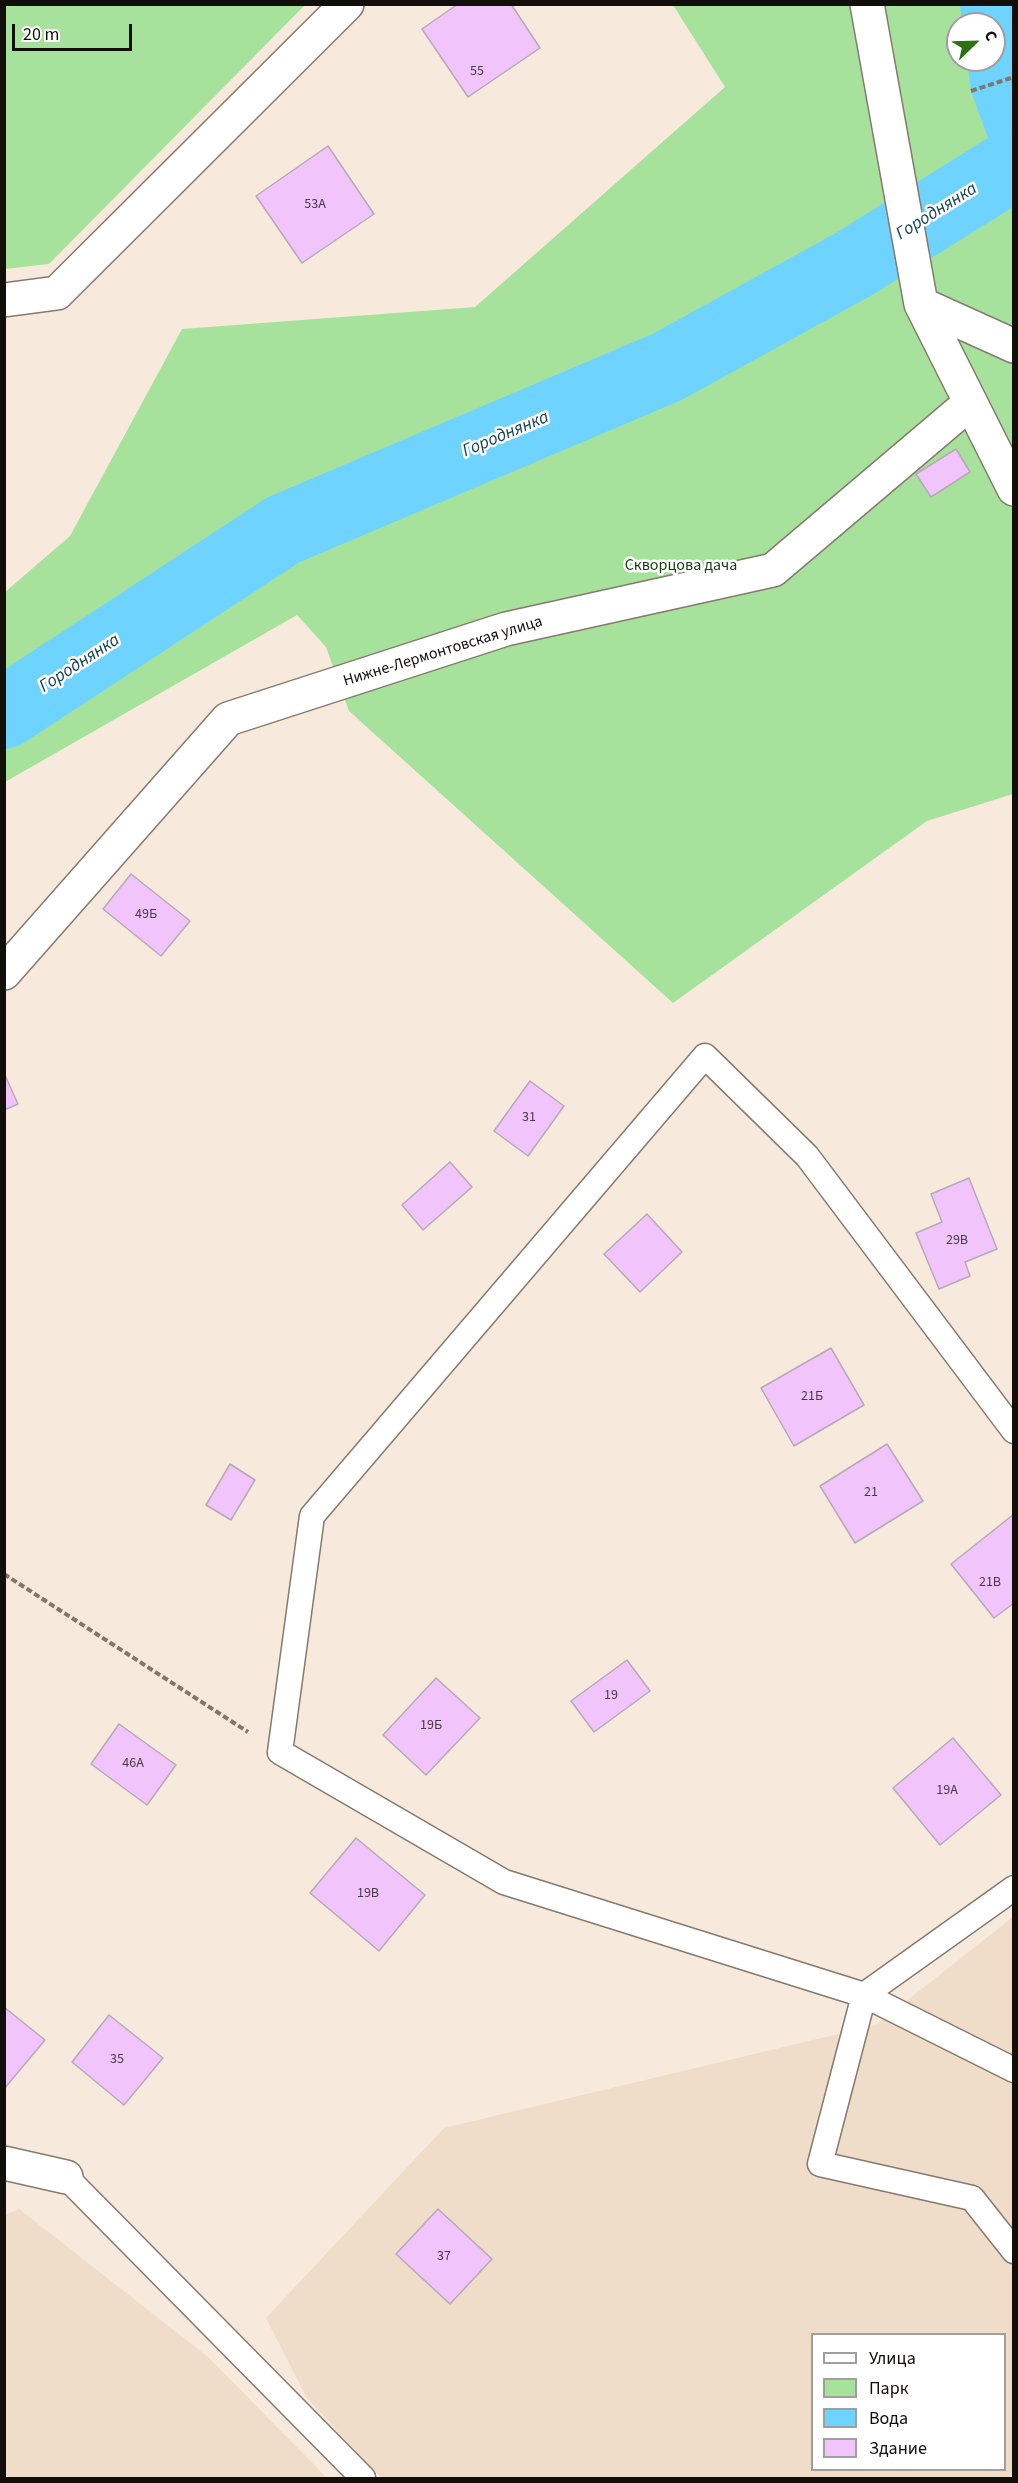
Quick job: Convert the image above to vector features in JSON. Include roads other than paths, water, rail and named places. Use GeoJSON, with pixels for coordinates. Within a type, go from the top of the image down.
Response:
{"type":"FeatureCollection","features":[{"type":"Feature","properties":{"kind":"street"},"geometry":{"type":"LineString","coordinates":[[4,300],[57,293],[347,4]]}},
{"type":"Feature","properties":{"kind":"street"},"geometry":{"type":"LineString","coordinates":[[867,4],[921,304],[1014,489]]}},
{"type":"Feature","properties":{"kind":"street"},"geometry":{"type":"LineString","coordinates":[[921,304],[1014,346]]}},
{"type":"Feature","properties":{"kind":"street","name":"Нижне-Лермонтовская улица"},"geometry":{"type":"LineString","coordinates":[[4,973],[228,719],[506,629],[773,570],[970,403]]}},
{"type":"Feature","properties":{"kind":"street"},"geometry":{"type":"LineString","coordinates":[[4,2163],[66,2177]]}},
{"type":"Feature","properties":{"kind":"lane"},"geometry":{"type":"LineString","coordinates":[[1014,1431],[807,1156],[705,1056],[312,1516],[280,1752],[504,1882],[864,1995],[1014,2070]]}},
{"type":"Feature","properties":{"kind":"lane"},"geometry":{"type":"LineString","coordinates":[[1014,1888],[864,1995],[820,2164],[972,2198],[1014,2251]]}},
{"type":"Feature","properties":{"kind":"lane"},"geometry":{"type":"LineString","coordinates":[[66,2177],[363,2478]]}},
{"type":"Feature","properties":{"kind":"water"},"geometry":{"type":"Polygon","coordinates":[[[960,5],[1013,5],[1013,208],[971,91],[969,72],[1006,72],[1006,12],[961,12],[960,5]]]}},
{"type":"Feature","properties":{"kind":"waterway","name":"Городнянка"},"geometry":{"type":"LineString","coordinates":[[4,713],[283,530],[667,367],[854,264],[1014,164]]}},
{"type":"Feature","properties":{"kind":"park label","name":"Скворцова дача"},"geometry":{"type":"Point","coordinates":[681,566]}}]}
